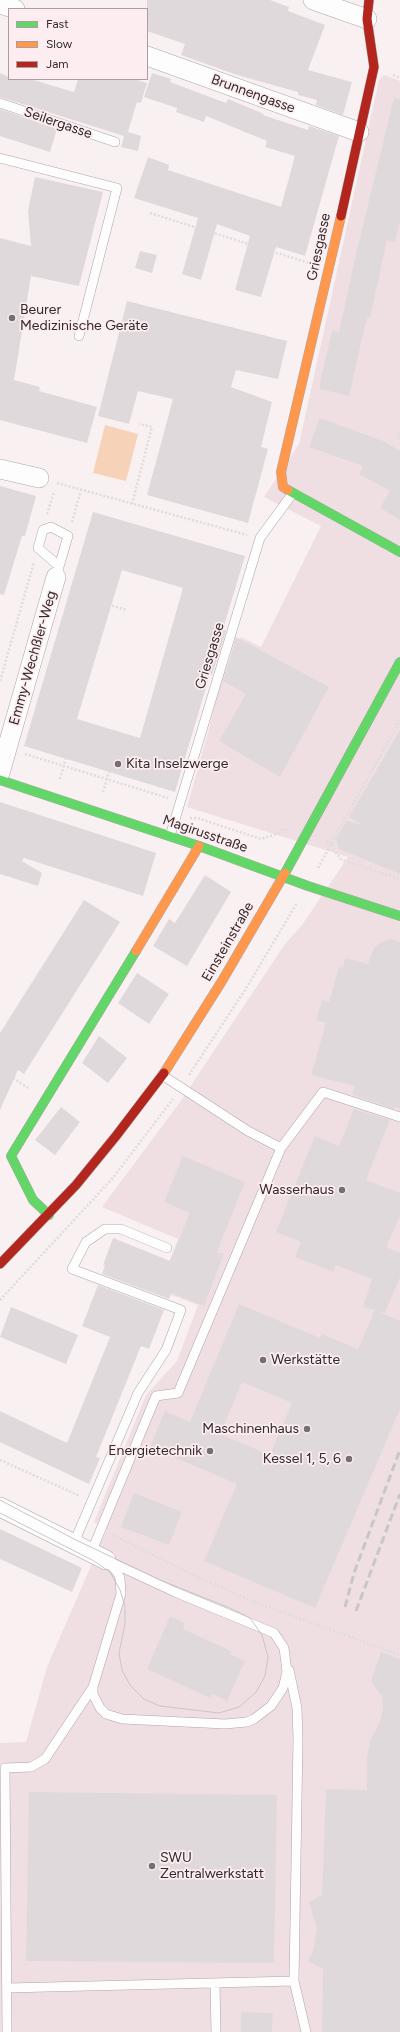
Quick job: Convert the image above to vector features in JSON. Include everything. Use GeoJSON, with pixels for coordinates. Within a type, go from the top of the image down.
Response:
{"type":"FeatureCollection","features":[{"type":"Feature","properties":{"kind":"street"},"geometry":{"type":"LineString","coordinates":[[313,0],[367,19]]}},
{"type":"Feature","properties":{"kind":"street","name":"Griesgasse"},"geometry":{"type":"LineString","coordinates":[[368,0],[367,19],[374,67],[329,270],[281,472],[283,487],[400,552]]}},
{"type":"Feature","properties":{"kind":"street"},"geometry":{"type":"LineString","coordinates":[[0,4],[12,8]]}},
{"type":"Feature","properties":{"kind":"street","name":"Brunnengasse"},"geometry":{"type":"LineString","coordinates":[[148,56],[359,132]]}},
{"type":"Feature","properties":{"kind":"street"},"geometry":{"type":"LineString","coordinates":[[0,469],[47,481]]}},
{"type":"Feature","properties":{"kind":"street","name":"Emmy-Wechßler-Weg"},"geometry":{"type":"LineString","coordinates":[[0,773],[56,577]]}},
{"type":"Feature","properties":{"kind":"street","name":"Einsteinstraße"},"geometry":{"type":"LineString","coordinates":[[0,1264],[48,1215],[112,1142],[162,1075],[222,981],[307,836],[400,662]]}},
{"type":"Feature","properties":{"kind":"street","name":"Magirusstraße"},"geometry":{"type":"LineString","coordinates":[[0,780],[170,836],[282,877],[400,916]]}},
{"type":"Feature","properties":{"kind":"street"},"geometry":{"type":"LineString","coordinates":[[48,1215],[33,1200],[11,1156],[199,846]]}},
{"type":"Feature","properties":{"kind":"street"},"geometry":{"type":"LineString","coordinates":[[0,1507],[98,1557]]}},
{"type":"Feature","properties":{"kind":"lane","name":"Seilergasse"},"geometry":{"type":"LineString","coordinates":[[0,103],[115,142]]}},
{"type":"Feature","properties":{"kind":"lane"},"geometry":{"type":"LineString","coordinates":[[0,158],[117,188],[79,336]]}},
{"type":"Feature","properties":{"kind":"lane","name":"Griesgasse"},"geometry":{"type":"LineString","coordinates":[[170,836],[260,538],[293,493]]}},
{"type":"Feature","properties":{"kind":"lane"},"geometry":{"type":"LineString","coordinates":[[56,577],[38,548],[43,530],[51,527],[68,536]]}},
{"type":"Feature","properties":{"kind":"lane","name":"Emmy-Wechßler-Weg"},"geometry":{"type":"LineString","coordinates":[[56,577],[68,536]]}},
{"type":"Feature","properties":{"kind":"lane"},"geometry":{"type":"LineString","coordinates":[[162,1075],[248,1131],[281,1148]]}},
{"type":"Feature","properties":{"kind":"lane"},"geometry":{"type":"LineString","coordinates":[[98,1557],[101,1530],[156,1396],[178,1393],[281,1148],[323,1092],[400,1117]]}},
{"type":"Feature","properties":{"kind":"lane"},"geometry":{"type":"LineString","coordinates":[[73,1545],[138,1393],[166,1350],[182,1310],[72,1269],[86,1242],[105,1229],[121,1228],[167,1248]]}},
{"type":"Feature","properties":{"kind":"lane"},"geometry":{"type":"LineString","coordinates":[[98,1557],[175,1592],[268,1630],[282,1643],[296,1700],[298,1739],[294,1981],[306,2032]]}},
{"type":"Feature","properties":{"kind":"lane"},"geometry":{"type":"LineString","coordinates":[[7,2032],[5,1768],[31,1767],[38,1764],[45,1758],[93,1687],[122,1594],[118,1572],[98,1557]]}},
{"type":"Feature","properties":{"kind":"lane"},"geometry":{"type":"LineString","coordinates":[[93,1687],[93,1694],[100,1708],[106,1714],[122,1719],[236,1723],[254,1719],[271,1706],[283,1688],[287,1672],[287,1663]]}},
{"type":"Feature","properties":{"kind":"lane"},"geometry":{"type":"LineString","coordinates":[[6,1988],[294,1981]]}},
{"type":"Feature","properties":{"kind":"lane"},"geometry":{"type":"LineString","coordinates":[[215,1982],[216,2032]]}},
{"type":"Feature","properties":{"kind":"path"},"geometry":{"type":"LineString","coordinates":[[150,213],[329,270]]}},
{"type":"Feature","properties":{"kind":"path"},"geometry":{"type":"LineString","coordinates":[[132,504],[152,427],[139,424]]}},
{"type":"Feature","properties":{"kind":"path"},"geometry":{"type":"LineString","coordinates":[[400,431],[397,437],[400,439]]}},
{"type":"Feature","properties":{"kind":"path"},"geometry":{"type":"LineString","coordinates":[[43,530],[47,481],[260,538]]}},
{"type":"Feature","properties":{"kind":"path"},"geometry":{"type":"LineString","coordinates":[[68,536],[81,490]]}},
{"type":"Feature","properties":{"kind":"path"},"geometry":{"type":"LineString","coordinates":[[0,681],[38,548]]}},
{"type":"Feature","properties":{"kind":"path"},"geometry":{"type":"LineString","coordinates":[[28,580],[56,577],[127,610]]}},
{"type":"Feature","properties":{"kind":"path"},"geometry":{"type":"LineString","coordinates":[[7,748],[180,802],[197,818],[261,839],[277,834],[283,829],[332,844],[334,851],[342,860],[400,879]]}},
{"type":"Feature","properties":{"kind":"path"},"geometry":{"type":"LineString","coordinates":[[59,780],[66,758]]}},
{"type":"Feature","properties":{"kind":"path"},"geometry":{"type":"LineString","coordinates":[[103,793],[109,772]]}},
{"type":"Feature","properties":{"kind":"path"},"geometry":{"type":"LineString","coordinates":[[0,1068],[44,1100]]}},
{"type":"Feature","properties":{"kind":"path"},"geometry":{"type":"LineString","coordinates":[[0,1460],[91,1501]]}},
{"type":"Feature","properties":{"kind":"path"},"geometry":{"type":"LineString","coordinates":[[101,1530],[193,1575],[258,1603],[400,1655]]}},
{"type":"Feature","properties":{"kind":"shaded area"},"geometry":{"type":"Polygon","coordinates":[[[384,75],[400,81],[400,2032],[0,2032],[0,1743],[26,1742],[47,1667],[107,1529],[94,1522],[146,1395],[177,1361],[198,1305],[158,1290],[178,1239],[102,1207],[180,1102],[285,944],[302,925],[348,857],[187,807],[211,721],[220,680],[241,637],[261,647],[321,526],[264,497],[299,444],[379,80],[384,75]]]}},
{"type":"Feature","properties":{"kind":"shaded area"},"geometry":{"type":"Polygon","coordinates":[[[105,425],[138,434],[126,481],[93,473],[105,425]]]}},
{"type":"Feature","properties":{"kind":"building"},"geometry":{"type":"Polygon","coordinates":[[[147,0],[270,0],[289,7],[288,11],[325,25],[308,70],[352,82],[343,115],[316,105],[317,100],[298,95],[298,92],[237,75],[181,55],[185,44],[148,31],[147,0]]]}},
{"type":"Feature","properties":{"kind":"building"},"geometry":{"type":"Polygon","coordinates":[[[0,73],[8,77],[8,80],[33,80],[74,92],[78,80],[137,80],[147,83],[141,103],[137,102],[128,132],[141,136],[138,151],[121,147],[124,136],[0,97],[0,73]]]}},
{"type":"Feature","properties":{"kind":"building"},"geometry":{"type":"Polygon","coordinates":[[[152,73],[171,79],[170,82],[226,103],[228,99],[264,114],[263,115],[308,130],[309,126],[339,136],[305,256],[276,247],[261,297],[235,290],[250,236],[217,224],[201,280],[182,274],[198,218],[134,198],[148,157],[169,165],[168,170],[281,207],[295,156],[265,147],[267,141],[206,116],[204,122],[176,112],[177,108],[144,97],[152,73]]]}},
{"type":"Feature","properties":{"kind":"building"},"geometry":{"type":"Polygon","coordinates":[[[394,98],[400,99],[400,223],[395,242],[387,240],[370,318],[367,317],[349,396],[320,389],[320,382],[332,331],[339,332],[394,98]]]}},
{"type":"Feature","properties":{"kind":"building"},"geometry":{"type":"Polygon","coordinates":[[[0,109],[57,129],[50,152],[0,136],[0,109]]]}},
{"type":"Feature","properties":{"kind":"building"},"geometry":{"type":"Polygon","coordinates":[[[35,177],[103,192],[79,286],[31,276],[14,380],[40,387],[39,391],[97,407],[87,443],[0,420],[0,238],[31,246],[28,211],[35,177]]]}},
{"type":"Feature","properties":{"kind":"building"},"geometry":{"type":"Polygon","coordinates":[[[140,251],[157,255],[152,273],[135,268],[140,251]]]}},
{"type":"Feature","properties":{"kind":"building"},"geometry":{"type":"Polygon","coordinates":[[[127,301],[287,341],[278,379],[236,370],[231,387],[272,402],[261,447],[268,449],[248,523],[147,495],[173,399],[138,391],[129,424],[98,416],[127,301]]]}},
{"type":"Feature","properties":{"kind":"building"},"geometry":{"type":"Polygon","coordinates":[[[320,418],[383,441],[400,451],[400,520],[380,508],[390,491],[359,474],[363,466],[309,447],[320,418]]]}},
{"type":"Feature","properties":{"kind":"building"},"geometry":{"type":"Polygon","coordinates":[[[0,486],[36,496],[25,536],[22,536],[4,595],[0,594],[0,486]]]}},
{"type":"Feature","properties":{"kind":"building"},"geometry":{"type":"Polygon","coordinates":[[[93,512],[245,556],[223,629],[226,631],[212,675],[210,674],[175,792],[24,746],[93,512]],[[122,570],[77,719],[140,738],[183,588],[122,570]]]}},
{"type":"Feature","properties":{"kind":"building"},"geometry":{"type":"Polygon","coordinates":[[[236,637],[329,687],[280,777],[219,741],[246,694],[223,681],[236,637]]]}},
{"type":"Feature","properties":{"kind":"building"},"geometry":{"type":"Polygon","coordinates":[[[400,730],[400,874],[339,849],[336,839],[347,821],[363,825],[349,817],[400,730]]]}},
{"type":"Feature","properties":{"kind":"building"},"geometry":{"type":"Polygon","coordinates":[[[0,802],[156,853],[143,896],[24,858],[22,861],[42,873],[38,886],[0,874],[0,802]]]}},
{"type":"Feature","properties":{"kind":"building"},"geometry":{"type":"Polygon","coordinates":[[[205,875],[231,892],[187,966],[153,946],[169,919],[175,923],[205,875]]]}},
{"type":"Feature","properties":{"kind":"building"},"geometry":{"type":"Polygon","coordinates":[[[84,900],[120,922],[24,1074],[18,1070],[0,1110],[0,1033],[84,900]]]}},
{"type":"Feature","properties":{"kind":"building"},"geometry":{"type":"Polygon","coordinates":[[[390,939],[400,942],[400,1109],[395,1107],[394,1109],[352,1094],[355,1086],[311,1075],[326,1023],[316,1020],[322,1000],[329,1002],[339,967],[343,968],[345,958],[368,964],[374,948],[379,943],[390,939]]]}},
{"type":"Feature","properties":{"kind":"building"},"geometry":{"type":"Polygon","coordinates":[[[137,973],[169,994],[149,1024],[118,1003],[137,973]]]}},
{"type":"Feature","properties":{"kind":"building"},"geometry":{"type":"Polygon","coordinates":[[[99,1036],[127,1058],[108,1083],[82,1063],[99,1036]]]}},
{"type":"Feature","properties":{"kind":"building"},"geometry":{"type":"Polygon","coordinates":[[[61,1107],[80,1122],[55,1155],[35,1140],[61,1107]]]}},
{"type":"Feature","properties":{"kind":"building"},"geometry":{"type":"Polygon","coordinates":[[[354,1109],[390,1120],[366,1180],[400,1193],[400,1216],[386,1247],[400,1253],[400,1277],[385,1313],[363,1307],[372,1279],[336,1265],[333,1272],[295,1257],[301,1242],[276,1232],[315,1136],[339,1146],[354,1109]]]}},
{"type":"Feature","properties":{"kind":"building"},"geometry":{"type":"Polygon","coordinates":[[[183,1156],[245,1182],[217,1252],[224,1254],[204,1306],[171,1293],[169,1299],[102,1274],[105,1265],[103,1265],[113,1238],[170,1261],[190,1213],[164,1202],[183,1156]]]}},
{"type":"Feature","properties":{"kind":"building"},"geometry":{"type":"Polygon","coordinates":[[[98,1285],[164,1310],[149,1349],[141,1346],[96,1457],[100,1458],[89,1484],[0,1442],[0,1411],[67,1443],[110,1337],[82,1326],[98,1285]]]}},
{"type":"Feature","properties":{"kind":"building"},"geometry":{"type":"Polygon","coordinates":[[[239,1304],[320,1338],[322,1334],[358,1349],[375,1310],[400,1321],[400,1409],[315,1608],[204,1561],[237,1484],[150,1447],[165,1411],[190,1422],[239,1304]],[[242,1382],[220,1434],[270,1455],[292,1403],[242,1382]]]}},
{"type":"Feature","properties":{"kind":"building"},"geometry":{"type":"Polygon","coordinates":[[[11,1307],[78,1335],[66,1364],[0,1337],[11,1307]]]}},
{"type":"Feature","properties":{"kind":"building"},"geometry":{"type":"Polygon","coordinates":[[[134,1493],[182,1512],[169,1545],[121,1527],[134,1493]]]}},
{"type":"Feature","properties":{"kind":"building"},"geometry":{"type":"Polygon","coordinates":[[[0,1529],[82,1568],[72,1592],[0,1559],[0,1529]]]}},
{"type":"Feature","properties":{"kind":"building"},"geometry":{"type":"Polygon","coordinates":[[[170,1616],[185,1623],[183,1629],[231,1651],[229,1654],[245,1661],[227,1701],[212,1694],[210,1698],[147,1669],[170,1616]]]}},
{"type":"Feature","properties":{"kind":"building"},"geometry":{"type":"Polygon","coordinates":[[[381,1652],[400,1659],[400,2032],[322,2032],[323,1969],[308,1961],[313,1951],[317,1929],[309,1902],[322,1895],[326,1789],[367,1790],[367,1759],[370,1741],[380,1722],[383,1708],[382,1696],[371,1681],[381,1652]]]}},
{"type":"Feature","properties":{"kind":"building","name":"SWU Zentralwerkstatt"},"geometry":{"type":"Polygon","coordinates":[[[29,1792],[277,1795],[274,1963],[26,1961],[29,1792]]]}},
{"type":"Feature","properties":{"kind":"building"},"geometry":{"type":"Polygon","coordinates":[[[241,2012],[273,2013],[272,2032],[241,2032],[241,2012]]]}},
{"type":"Feature","properties":{"kind":"tram line"},"geometry":{"type":"LineString","coordinates":[[0,1500],[76,1540],[160,1580],[230,1608],[250,1618],[262,1635],[268,1657],[265,1676],[256,1692],[239,1707],[219,1713],[160,1706],[144,1699],[130,1685],[122,1670],[119,1653],[125,1624],[125,1606],[120,1590],[110,1572],[94,1561],[0,1513]]}},
{"type":"Feature","properties":{"kind":"railway"},"geometry":{"type":"LineString","coordinates":[[345,1607],[354,1573],[400,1450]]}},
{"type":"Feature","properties":{"kind":"railway"},"geometry":{"type":"LineString","coordinates":[[356,1611],[400,1494]]}},
{"type":"Feature","properties":{"kind":"traffic: fast"},"geometry":{"type":"LineString","coordinates":[[288,490],[400,552]]}},
{"type":"Feature","properties":{"kind":"traffic: fast"},"geometry":{"type":"LineString","coordinates":[[285,873],[400,662]]}},
{"type":"Feature","properties":{"kind":"traffic: fast"},"geometry":{"type":"LineString","coordinates":[[0,780],[199,846],[308,886],[400,916]]}},
{"type":"Feature","properties":{"kind":"traffic: fast"},"geometry":{"type":"LineString","coordinates":[[49,1215],[33,1200],[11,1156],[136,951]]}},
{"type":"Feature","properties":{"kind":"traffic: slow"},"geometry":{"type":"LineString","coordinates":[[288,490],[283,487],[281,472],[341,216]]}},
{"type":"Feature","properties":{"kind":"traffic: slow"},"geometry":{"type":"LineString","coordinates":[[136,951],[199,846]]}},
{"type":"Feature","properties":{"kind":"traffic: slow"},"geometry":{"type":"LineString","coordinates":[[164,1073],[222,981],[285,873]]}},
{"type":"Feature","properties":{"kind":"traffic: jam"},"geometry":{"type":"LineString","coordinates":[[341,216],[374,67],[367,19],[369,0]]}},
{"type":"Feature","properties":{"kind":"traffic: jam"},"geometry":{"type":"LineString","coordinates":[[0,1264],[76,1185],[164,1073]]}},
{"type":"Feature","properties":{"kind":"place","name":"Beurer Medizinische Geräte"},"geometry":{"type":"Point","coordinates":[12,318]}},
{"type":"Feature","properties":{"kind":"place","name":"Kita Inselzwerge"},"geometry":{"type":"Point","coordinates":[118,764]}},
{"type":"Feature","properties":{"kind":"place","name":"Wasserhaus"},"geometry":{"type":"Point","coordinates":[342,1190]}},
{"type":"Feature","properties":{"kind":"place","name":"Werkstätte"},"geometry":{"type":"Point","coordinates":[263,1360]}},
{"type":"Feature","properties":{"kind":"place","name":"Maschinenhaus"},"geometry":{"type":"Point","coordinates":[307,1429]}},
{"type":"Feature","properties":{"kind":"place","name":"Energietechnik"},"geometry":{"type":"Point","coordinates":[210,1451]}},
{"type":"Feature","properties":{"kind":"place","name":"Kessel 1, 5, 6"},"geometry":{"type":"Point","coordinates":[349,1459]}},
{"type":"Feature","properties":{"kind":"place","name":"SWU Zentralwerkstatt"},"geometry":{"type":"Point","coordinates":[152,1866]}}]}
